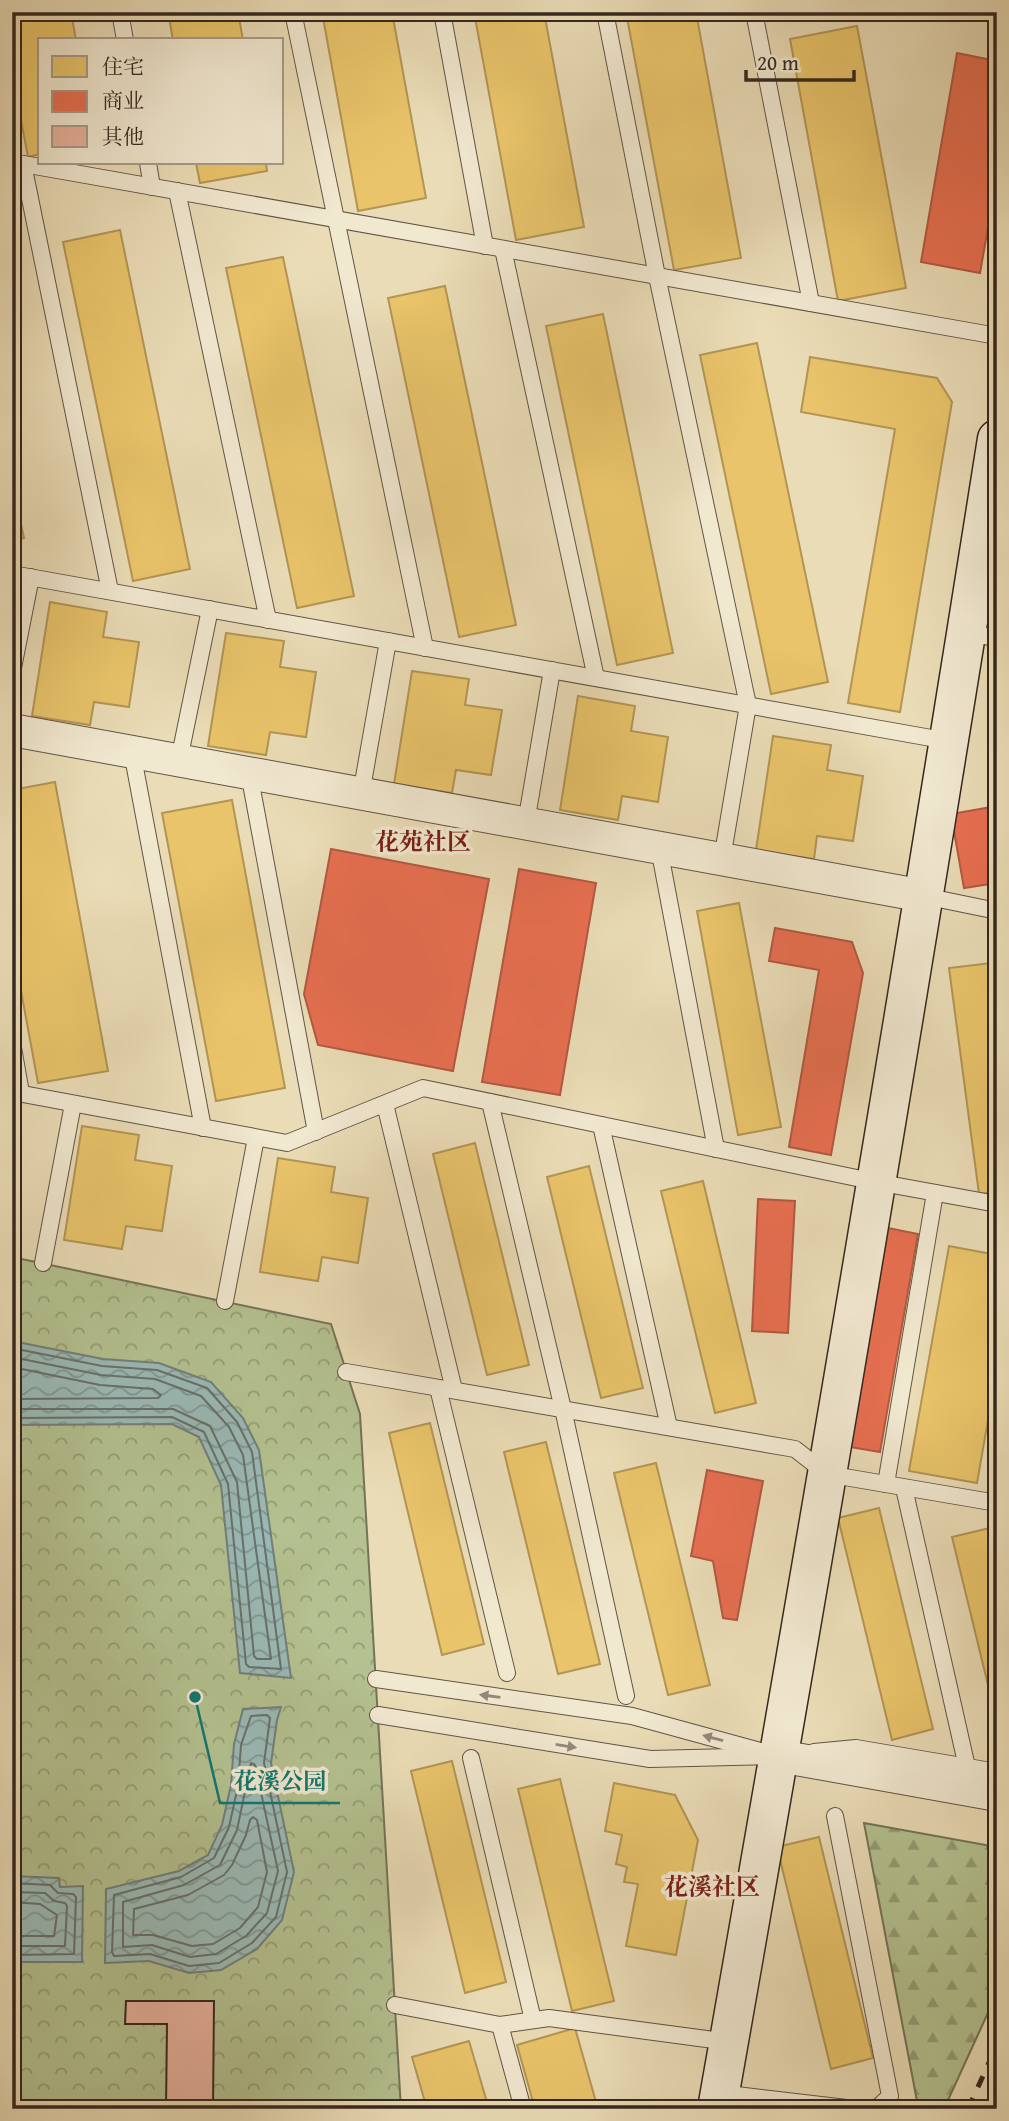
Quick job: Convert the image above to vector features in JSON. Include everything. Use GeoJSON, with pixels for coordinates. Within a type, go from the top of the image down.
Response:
{"type":"FeatureCollection","features":[{"type":"Feature","properties":{"kind":"street"},"geometry":{"type":"LineString","coordinates":[[718,2101],[827,1474],[948,741],[981,636],[997,439]]}},
{"type":"Feature","properties":{"kind":"street"},"geometry":{"type":"LineString","coordinates":[[12,730],[924,896]]}},
{"type":"Feature","properties":{"kind":"street"},"geometry":{"type":"LineString","coordinates":[[779,1756],[997,1795]]}},
{"type":"Feature","properties":{"kind":"lane"},"geometry":{"type":"LineString","coordinates":[[120,12],[125,38]]}},
{"type":"Feature","properties":{"kind":"lane"},"geometry":{"type":"LineString","coordinates":[[293,12],[425,648]]}},
{"type":"Feature","properties":{"kind":"lane"},"geometry":{"type":"LineString","coordinates":[[442,12],[485,246]]}},
{"type":"Feature","properties":{"kind":"lane"},"geometry":{"type":"LineString","coordinates":[[605,12],[657,276],[748,705],[722,859]]}},
{"type":"Feature","properties":{"kind":"lane"},"geometry":{"type":"LineString","coordinates":[[754,12],[811,303]]}},
{"type":"Feature","properties":{"kind":"lane"},"geometry":{"type":"LineString","coordinates":[[110,592],[18,163],[997,336]]}},
{"type":"Feature","properties":{"kind":"lane"},"geometry":{"type":"LineString","coordinates":[[148,164],[152,187]]}},
{"type":"Feature","properties":{"kind":"lane"},"geometry":{"type":"LineString","coordinates":[[177,191],[268,620]]}},
{"type":"Feature","properties":{"kind":"lane"},"geometry":{"type":"LineString","coordinates":[[503,248],[596,678]]}},
{"type":"Feature","properties":{"kind":"lane"},"geometry":{"type":"LineString","coordinates":[[12,574],[948,741]]}},
{"type":"Feature","properties":{"kind":"lane"},"geometry":{"type":"LineString","coordinates":[[12,673],[31,577]]}},
{"type":"Feature","properties":{"kind":"lane"},"geometry":{"type":"LineString","coordinates":[[179,760],[210,609]]}},
{"type":"Feature","properties":{"kind":"lane"},"geometry":{"type":"LineString","coordinates":[[361,794],[388,641]]}},
{"type":"Feature","properties":{"kind":"lane"},"geometry":{"type":"LineString","coordinates":[[526,823],[552,670]]}},
{"type":"Feature","properties":{"kind":"lane"},"geometry":{"type":"LineString","coordinates":[[132,752],[202,1128]]}},
{"type":"Feature","properties":{"kind":"lane"},"geometry":{"type":"LineString","coordinates":[[249,773],[316,1132]]}},
{"type":"Feature","properties":{"kind":"lane"},"geometry":{"type":"LineString","coordinates":[[659,848],[716,1149]]}},
{"type":"Feature","properties":{"kind":"lane"},"geometry":{"type":"LineString","coordinates":[[924,896],[997,911]]}},
{"type":"Feature","properties":{"kind":"lane"},"geometry":{"type":"LineString","coordinates":[[12,1042],[17,1093],[256,1138],[287,1143],[424,1088],[876,1182],[997,1204]]}},
{"type":"Feature","properties":{"kind":"lane"},"geometry":{"type":"LineString","coordinates":[[490,1102],[563,1409],[626,1696]]}},
{"type":"Feature","properties":{"kind":"lane"},"geometry":{"type":"LineString","coordinates":[[43,1263],[73,1104]]}},
{"type":"Feature","properties":{"kind":"lane"},"geometry":{"type":"LineString","coordinates":[[385,1104],[507,1674]]}},
{"type":"Feature","properties":{"kind":"lane"},"geometry":{"type":"LineString","coordinates":[[601,1125],[669,1427]]}},
{"type":"Feature","properties":{"kind":"lane"},"geometry":{"type":"LineString","coordinates":[[225,1301],[256,1138]]}},
{"type":"Feature","properties":{"kind":"lane"},"geometry":{"type":"LineString","coordinates":[[886,1484],[935,1193]]}},
{"type":"Feature","properties":{"kind":"lane"},"geometry":{"type":"LineString","coordinates":[[346,1372],[795,1448],[827,1474],[997,1503]]}},
{"type":"Feature","properties":{"kind":"lane"},"geometry":{"type":"LineString","coordinates":[[904,1488],[967,1767]]}},
{"type":"Feature","properties":{"kind":"lane"},"geometry":{"type":"LineString","coordinates":[[376,1679],[632,1716],[779,1756]]}},
{"type":"Feature","properties":{"kind":"lane"},"geometry":{"type":"LineString","coordinates":[[378,1715],[650,1759],[779,1756],[856,1748],[997,1772]]}},
{"type":"Feature","properties":{"kind":"lane"},"geometry":{"type":"LineString","coordinates":[[471,1758],[533,2020]]}},
{"type":"Feature","properties":{"kind":"lane"},"geometry":{"type":"LineString","coordinates":[[835,1816],[891,2096],[876,2109]]}},
{"type":"Feature","properties":{"kind":"lane"},"geometry":{"type":"LineString","coordinates":[[395,2005],[500,2025],[550,2018],[729,2042]]}},
{"type":"Feature","properties":{"kind":"lane"},"geometry":{"type":"LineString","coordinates":[[500,2025],[523,2109]]}},
{"type":"Feature","properties":{"kind":"lane"},"geometry":{"type":"LineString","coordinates":[[718,2101],[855,2109]]}},
{"type":"Feature","properties":{"kind":"green space"},"geometry":{"type":"Polygon","coordinates":[[[12,1257],[331,1324],[360,1414],[401,2109],[12,2109],[12,1257]]]}},
{"type":"Feature","properties":{"kind":"green space"},"geometry":{"type":"Polygon","coordinates":[[[864,1823],[997,1847],[997,1993],[944,2109],[914,2109],[917,2101],[864,1823]]]}},
{"type":"Feature","properties":{"kind":"water"},"geometry":{"type":"Polygon","coordinates":[[[12,1341],[103,1359],[159,1363],[211,1382],[243,1418],[259,1450],[291,1678],[240,1673],[221,1485],[199,1437],[172,1424],[12,1425],[12,1341]]]}},
{"type":"Feature","properties":{"kind":"water"},"geometry":{"type":"Polygon","coordinates":[[[281,1707],[271,1763],[294,1872],[282,1920],[257,1949],[221,1970],[189,1973],[149,1961],[105,1963],[106,1889],[179,1871],[208,1855],[222,1825],[231,1785],[234,1744],[243,1709],[281,1707]]]}},
{"type":"Feature","properties":{"kind":"water"},"geometry":{"type":"Polygon","coordinates":[[[12,1876],[59,1878],[60,1887],[83,1886],[82,1962],[12,1962],[12,1876]]]}},
{"type":"Feature","properties":{"kind":"building: 住宅"},"geometry":{"type":"Polygon","coordinates":[[[12,12],[71,12],[76,38],[38,38],[38,154],[28,157],[12,73],[12,12]]]}},
{"type":"Feature","properties":{"kind":"building: 住宅"},"geometry":{"type":"Polygon","coordinates":[[[168,12],[238,12],[243,38],[173,38],[168,12]]]}},
{"type":"Feature","properties":{"kind":"building: 住宅"},"geometry":{"type":"Polygon","coordinates":[[[322,12],[392,12],[426,198],[358,211],[322,12]]]}},
{"type":"Feature","properties":{"kind":"building: 住宅"},"geometry":{"type":"Polygon","coordinates":[[[474,12],[544,12],[584,227],[516,240],[474,12]]]}},
{"type":"Feature","properties":{"kind":"building: 住宅"},"geometry":{"type":"Polygon","coordinates":[[[626,12],[696,12],[741,258],[674,270],[626,12]]]}},
{"type":"Feature","properties":{"kind":"building: 住宅"},"geometry":{"type":"Polygon","coordinates":[[[857,26],[906,288],[838,301],[790,39],[857,26]]]}},
{"type":"Feature","properties":{"kind":"building: 住宅"},"geometry":{"type":"Polygon","coordinates":[[[196,164],[266,164],[267,171],[200,183],[196,164]]]}},
{"type":"Feature","properties":{"kind":"building: 住宅"},"geometry":{"type":"Polygon","coordinates":[[[120,230],[190,569],[133,581],[63,242],[120,230]]]}},
{"type":"Feature","properties":{"kind":"building: 住宅"},"geometry":{"type":"Polygon","coordinates":[[[283,257],[354,596],[297,608],[226,268],[283,257]]]}},
{"type":"Feature","properties":{"kind":"building: 住宅"},"geometry":{"type":"Polygon","coordinates":[[[445,286],[516,625],[459,637],[388,298],[445,286]]]}},
{"type":"Feature","properties":{"kind":"building: 住宅"},"geometry":{"type":"Polygon","coordinates":[[[603,314],[673,653],[617,665],[546,326],[603,314]]]}},
{"type":"Feature","properties":{"kind":"building: 住宅"},"geometry":{"type":"Polygon","coordinates":[[[757,343],[828,682],[771,694],[700,355],[757,343]]]}},
{"type":"Feature","properties":{"kind":"building: 住宅"},"geometry":{"type":"Polygon","coordinates":[[[810,357],[937,378],[952,402],[900,712],[848,703],[895,429],[801,412],[810,357]]]}},
{"type":"Feature","properties":{"kind":"building: 住宅"},"geometry":{"type":"Polygon","coordinates":[[[12,484],[24,538],[12,541],[12,484]]]}},
{"type":"Feature","properties":{"kind":"building: 住宅"},"geometry":{"type":"Polygon","coordinates":[[[50,602],[107,612],[103,637],[139,642],[129,707],[94,702],[90,725],[32,716],[50,602]]]}},
{"type":"Feature","properties":{"kind":"building: 住宅"},"geometry":{"type":"Polygon","coordinates":[[[226,633],[284,641],[280,667],[316,672],[306,737],[270,732],[266,755],[208,746],[226,633]]]}},
{"type":"Feature","properties":{"kind":"building: 住宅"},"geometry":{"type":"Polygon","coordinates":[[[412,671],[469,679],[465,705],[502,710],[491,775],[456,770],[452,793],[394,784],[412,671]]]}},
{"type":"Feature","properties":{"kind":"building: 住宅"},"geometry":{"type":"Polygon","coordinates":[[[578,696],[635,706],[631,731],[668,737],[658,802],[622,796],[618,820],[560,810],[578,696]]]}},
{"type":"Feature","properties":{"kind":"building: 住宅"},"geometry":{"type":"Polygon","coordinates":[[[773,736],[831,745],[827,770],[863,776],[853,841],[817,836],[814,859],[756,850],[773,736]]]}},
{"type":"Feature","properties":{"kind":"building: 住宅"},"geometry":{"type":"Polygon","coordinates":[[[55,782],[108,1071],[38,1083],[12,942],[12,790],[55,782]]]}},
{"type":"Feature","properties":{"kind":"building: 住宅"},"geometry":{"type":"Polygon","coordinates":[[[232,800],[285,1088],[216,1101],[162,813],[232,800]]]}},
{"type":"Feature","properties":{"kind":"building: 住宅"},"geometry":{"type":"Polygon","coordinates":[[[739,903],[781,1127],[738,1135],[697,911],[739,903]]]}},
{"type":"Feature","properties":{"kind":"building: 住宅"},"geometry":{"type":"Polygon","coordinates":[[[991,963],[997,1004],[997,1192],[979,1194],[949,968],[991,963]]]}},
{"type":"Feature","properties":{"kind":"building: 住宅"},"geometry":{"type":"Polygon","coordinates":[[[82,1126],[139,1135],[135,1160],[172,1166],[162,1231],[126,1226],[122,1249],[64,1240],[82,1126]]]}},
{"type":"Feature","properties":{"kind":"building: 住宅"},"geometry":{"type":"Polygon","coordinates":[[[475,1143],[529,1365],[487,1375],[433,1154],[475,1143]]]}},
{"type":"Feature","properties":{"kind":"building: 住宅"},"geometry":{"type":"Polygon","coordinates":[[[278,1158],[335,1167],[331,1192],[368,1198],[358,1263],[322,1257],[318,1281],[260,1272],[278,1158]]]}},
{"type":"Feature","properties":{"kind":"building: 住宅"},"geometry":{"type":"Polygon","coordinates":[[[589,1166],[643,1388],[601,1398],[547,1177],[589,1166]]]}},
{"type":"Feature","properties":{"kind":"building: 住宅"},"geometry":{"type":"Polygon","coordinates":[[[703,1181],[756,1403],[715,1413],[661,1191],[703,1181]]]}},
{"type":"Feature","properties":{"kind":"building: 住宅"},"geometry":{"type":"Polygon","coordinates":[[[949,1246],[997,1255],[997,1369],[977,1483],[909,1471],[949,1246]]]}},
{"type":"Feature","properties":{"kind":"building: 住宅"},"geometry":{"type":"Polygon","coordinates":[[[430,1423],[484,1644],[442,1655],[389,1433],[430,1423]]]}},
{"type":"Feature","properties":{"kind":"building: 住宅"},"geometry":{"type":"Polygon","coordinates":[[[546,1442],[600,1664],[558,1674],[504,1452],[546,1442]]]}},
{"type":"Feature","properties":{"kind":"building: 住宅"},"geometry":{"type":"Polygon","coordinates":[[[656,1463],[710,1685],[668,1695],[614,1473],[656,1463]]]}},
{"type":"Feature","properties":{"kind":"building: 住宅"},"geometry":{"type":"Polygon","coordinates":[[[879,1508],[933,1729],[892,1740],[838,1518],[879,1508]]]}},
{"type":"Feature","properties":{"kind":"building: 住宅"},"geometry":{"type":"Polygon","coordinates":[[[994,1527],[997,1539],[997,1722],[952,1537],[994,1527]]]}},
{"type":"Feature","properties":{"kind":"building: 住宅"},"geometry":{"type":"Polygon","coordinates":[[[452,1761],[506,1982],[465,1993],[411,1771],[452,1761]]]}},
{"type":"Feature","properties":{"kind":"building: 住宅"},"geometry":{"type":"Polygon","coordinates":[[[560,1779],[614,2001],[572,2011],[518,1789],[560,1779]]]}},
{"type":"Feature","properties":{"kind":"building: 住宅"},"geometry":{"type":"Polygon","coordinates":[[[614,1783],[675,1795],[698,1840],[676,1955],[626,1946],[638,1884],[624,1882],[627,1867],[616,1864],[622,1835],[605,1831],[614,1783]]]}},
{"type":"Feature","properties":{"kind":"building: 住宅"},"geometry":{"type":"Polygon","coordinates":[[[819,1837],[873,2058],[831,2069],[777,1847],[819,1837]]]}},
{"type":"Feature","properties":{"kind":"building: 住宅"},"geometry":{"type":"Polygon","coordinates":[[[575,2028],[598,2109],[535,2109],[517,2045],[575,2028]]]}},
{"type":"Feature","properties":{"kind":"building: 住宅"},"geometry":{"type":"Polygon","coordinates":[[[469,2041],[489,2109],[427,2109],[412,2057],[469,2041]]]}},
{"type":"Feature","properties":{"kind":"building: 商业"},"geometry":{"type":"Polygon","coordinates":[[[957,53],[997,61],[997,177],[980,273],[921,262],[957,53]]]}},
{"type":"Feature","properties":{"kind":"building: 商业"},"geometry":{"type":"Polygon","coordinates":[[[997,806],[997,883],[964,888],[951,814],[997,806]]]}},
{"type":"Feature","properties":{"kind":"building: 商业"},"geometry":{"type":"Polygon","coordinates":[[[331,849],[489,879],[453,1071],[318,1045],[304,994],[331,849]]]}},
{"type":"Feature","properties":{"kind":"building: 商业"},"geometry":{"type":"Polygon","coordinates":[[[519,869],[596,883],[560,1095],[482,1082],[519,869]]]}},
{"type":"Feature","properties":{"kind":"building: 商业"},"geometry":{"type":"Polygon","coordinates":[[[775,928],[852,942],[863,973],[831,1155],[789,1147],[819,970],[769,961],[775,928]]]}},
{"type":"Feature","properties":{"kind":"building: 商业"},"geometry":{"type":"Polygon","coordinates":[[[758,1199],[795,1201],[788,1333],[752,1331],[758,1199]]]}},
{"type":"Feature","properties":{"kind":"building: 商业"},"geometry":{"type":"Polygon","coordinates":[[[888,1228],[918,1234],[880,1452],[850,1447],[888,1228]]]}},
{"type":"Feature","properties":{"kind":"building: 商业"},"geometry":{"type":"Polygon","coordinates":[[[707,1470],[763,1481],[737,1620],[723,1618],[713,1561],[691,1556],[707,1470]]]}},
{"type":"Feature","properties":{"kind":"building: 其他"},"geometry":{"type":"Polygon","coordinates":[[[126,2001],[214,2001],[213,2109],[166,2109],[167,2024],[125,2024],[126,2001]]]}},
{"type":"Feature","properties":{"kind":"railway"},"geometry":{"type":"LineString","coordinates":[[968,2109],[997,2045]]}},
{"type":"Feature","properties":{"kind":"railway"},"geometry":{"type":"LineString","coordinates":[[995,2109],[997,2105]]}},
{"type":"Feature","properties":{"kind":"place","name":"花溪公园"},"geometry":{"type":"Point","coordinates":[195,1697]}},
{"type":"Feature","properties":{"kind":"district","name":"花苑社区"},"geometry":{"type":"Point","coordinates":[423,842]}},
{"type":"Feature","properties":{"kind":"district","name":"花溪社区"},"geometry":{"type":"Point","coordinates":[712,1887]}}]}
